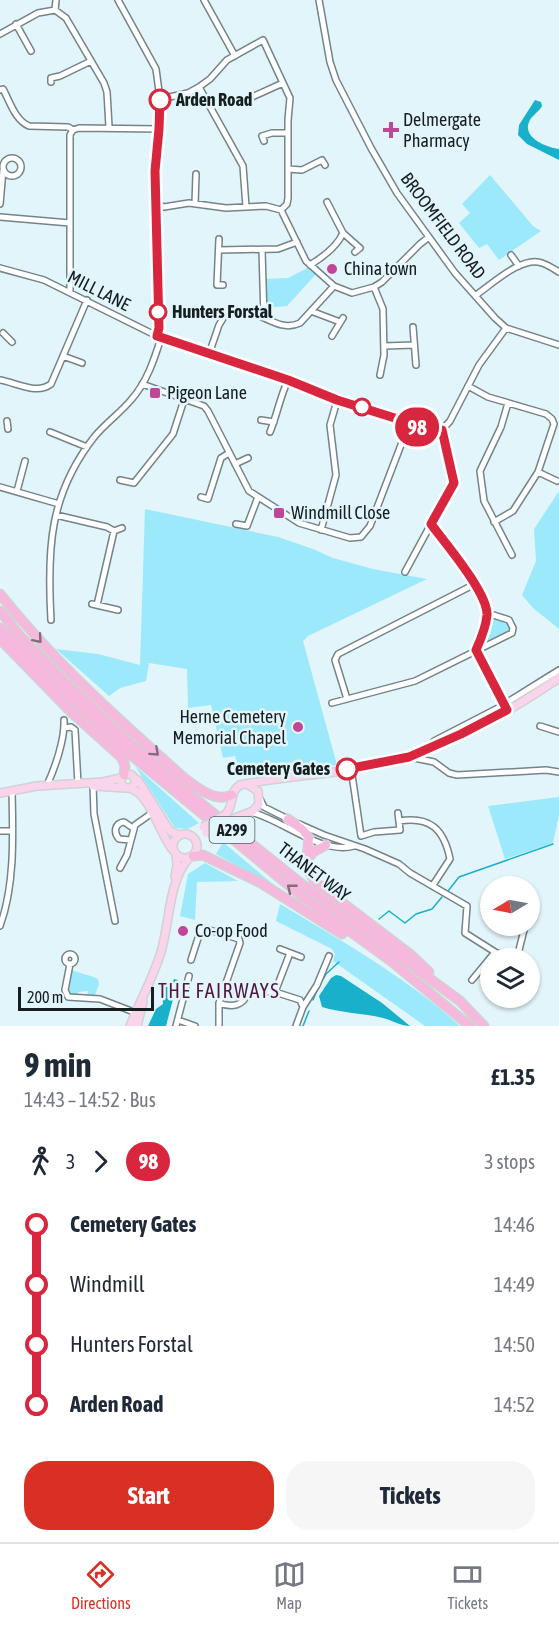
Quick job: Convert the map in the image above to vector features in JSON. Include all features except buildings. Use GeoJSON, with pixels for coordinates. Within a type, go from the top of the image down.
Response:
{"type":"FeatureCollection","features":[{"type":"Feature","properties":{"kind":"highway","name":"A299"},"geometry":{"type":"LineString","coordinates":[[0,594],[41,642],[119,720],[194,785],[219,797],[232,798]]}},
{"type":"Feature","properties":{"kind":"highway","name":"THANET WAY"},"geometry":{"type":"LineString","coordinates":[[0,611],[20,636],[66,683],[183,789],[299,882],[460,1001],[484,1026]]}},
{"type":"Feature","properties":{"kind":"highway","name":"THANET WAY"},"geometry":{"type":"LineString","coordinates":[[0,628],[78,706],[164,783],[303,897],[421,985],[470,1026]]}},
{"type":"Feature","properties":{"kind":"highway"},"geometry":{"type":"LineString","coordinates":[[0,639],[69,710],[122,758],[124,766],[122,776]]}},
{"type":"Feature","properties":{"kind":"highway"},"geometry":{"type":"LineString","coordinates":[[119,720],[140,730]]}},
{"type":"Feature","properties":{"kind":"highway"},"geometry":{"type":"LineString","coordinates":[[288,819],[303,830],[309,838],[306,862]]}},
{"type":"Feature","properties":{"kind":"highway"},"geometry":{"type":"LineString","coordinates":[[306,862],[314,852],[326,845]]}},
{"type":"Feature","properties":{"kind":"highway","name":"A299"},"geometry":{"type":"LineString","coordinates":[[191,857],[203,855],[261,883],[421,985]]}},
{"type":"Feature","properties":{"kind":"highway","name":"A299"},"geometry":{"type":"LineString","coordinates":[[306,862],[308,872],[315,882],[411,956],[460,1001]]}},
{"type":"Feature","properties":{"kind":"main road"},"geometry":{"type":"LineString","coordinates":[[227,818],[235,789],[247,784],[409,757],[461,734],[559,678]]}},
{"type":"Feature","properties":{"kind":"main road"},"geometry":{"type":"LineString","coordinates":[[0,794],[47,785],[111,781],[130,774],[138,780],[150,797],[170,831],[195,839],[197,846]]}},
{"type":"Feature","properties":{"kind":"main road"},"geometry":{"type":"LineString","coordinates":[[122,776],[121,784],[127,788],[134,786],[135,779]]}},
{"type":"Feature","properties":{"kind":"main road"},"geometry":{"type":"LineString","coordinates":[[137,1026],[143,998],[160,954],[176,883],[177,865],[173,841],[183,834],[205,830],[227,818],[256,808],[262,790],[273,780]]}},
{"type":"Feature","properties":{"kind":"main road"},"geometry":{"type":"LineString","coordinates":[[88,784],[135,789],[141,795],[174,852],[182,859],[191,857]]}},
{"type":"Feature","properties":{"kind":"main road"},"geometry":{"type":"LineString","coordinates":[[247,784],[254,787],[260,796]]}},
{"type":"Feature","properties":{"kind":"main road"},"geometry":{"type":"LineString","coordinates":[[176,883],[205,830]]}},
{"type":"Feature","properties":{"kind":"main road"},"geometry":{"type":"LineString","coordinates":[[130,1026],[139,1014]]}},
{"type":"Feature","properties":{"kind":"street"},"geometry":{"type":"LineString","coordinates":[[55,10],[56,0]]}},
{"type":"Feature","properties":{"kind":"street"},"geometry":{"type":"LineString","coordinates":[[51,620],[50,544],[66,480],[96,434],[134,398],[150,369],[159,337],[155,171],[160,99],[156,69],[118,0]]}},
{"type":"Feature","properties":{"kind":"street"},"geometry":{"type":"LineString","coordinates":[[204,0],[235,56]]}},
{"type":"Feature","properties":{"kind":"street","name":"BROOMFIELD ROAD"},"geometry":{"type":"LineString","coordinates":[[319,0],[330,62],[336,81],[378,161],[397,193],[455,273],[506,328]]}},
{"type":"Feature","properties":{"kind":"street"},"geometry":{"type":"LineString","coordinates":[[0,34],[38,13],[55,10],[66,18],[107,93],[109,127]]}},
{"type":"Feature","properties":{"kind":"street"},"geometry":{"type":"LineString","coordinates":[[16,24],[30,44],[31,51]]}},
{"type":"Feature","properties":{"kind":"street"},"geometry":{"type":"LineString","coordinates":[[160,99],[188,93],[199,87],[210,79],[227,60],[263,40],[290,98],[288,198],[287,204],[281,210]]}},
{"type":"Feature","properties":{"kind":"street"},"geometry":{"type":"LineString","coordinates":[[51,82],[51,78],[91,61]]}},
{"type":"Feature","properties":{"kind":"street"},"geometry":{"type":"LineString","coordinates":[[252,97],[283,83]]}},
{"type":"Feature","properties":{"kind":"street"},"geometry":{"type":"LineString","coordinates":[[199,87],[243,166],[246,207]]}},
{"type":"Feature","properties":{"kind":"street"},"geometry":{"type":"LineString","coordinates":[[0,90],[3,89],[24,124],[68,127],[73,130]]}},
{"type":"Feature","properties":{"kind":"street"},"geometry":{"type":"LineString","coordinates":[[70,292],[70,135],[73,130],[79,128],[159,129]]}},
{"type":"Feature","properties":{"kind":"street"},"geometry":{"type":"LineString","coordinates":[[264,141],[262,136],[272,133],[288,133]]}},
{"type":"Feature","properties":{"kind":"street"},"geometry":{"type":"LineString","coordinates":[[288,169],[302,170],[322,160],[325,165]]}},
{"type":"Feature","properties":{"kind":"street"},"geometry":{"type":"LineString","coordinates":[[0,204],[3,170]]}},
{"type":"Feature","properties":{"kind":"street"},"geometry":{"type":"LineString","coordinates":[[195,204],[196,174]]}},
{"type":"Feature","properties":{"kind":"street"},"geometry":{"type":"LineString","coordinates":[[327,202],[343,232],[360,248],[356,252]]}},
{"type":"Feature","properties":{"kind":"street"},"geometry":{"type":"LineString","coordinates":[[156,205],[164,207],[195,204],[226,208],[266,206],[281,210],[310,265],[334,286],[352,293],[374,287],[382,282],[429,237]]}},
{"type":"Feature","properties":{"kind":"street"},"geometry":{"type":"LineString","coordinates":[[0,217],[70,222]]}},
{"type":"Feature","properties":{"kind":"street"},"geometry":{"type":"LineString","coordinates":[[310,265],[340,240],[343,232]]}},
{"type":"Feature","properties":{"kind":"street"},"geometry":{"type":"LineString","coordinates":[[219,239],[217,285],[223,285]]}},
{"type":"Feature","properties":{"kind":"street"},"geometry":{"type":"LineString","coordinates":[[219,250],[278,249],[297,242]]}},
{"type":"Feature","properties":{"kind":"street"},"geometry":{"type":"LineString","coordinates":[[262,250],[264,318]]}},
{"type":"Feature","properties":{"kind":"street"},"geometry":{"type":"LineString","coordinates":[[511,255],[519,266]]}},
{"type":"Feature","properties":{"kind":"street"},"geometry":{"type":"LineString","coordinates":[[476,295],[528,262],[541,262],[559,272]]}},
{"type":"Feature","properties":{"kind":"street","name":"MILL LANE"},"geometry":{"type":"LineString","coordinates":[[0,268],[44,280],[159,337],[288,380],[426,431],[442,430]]}},
{"type":"Feature","properties":{"kind":"street"},"geometry":{"type":"LineString","coordinates":[[253,313],[288,327],[300,323],[334,286]]}},
{"type":"Feature","properties":{"kind":"street"},"geometry":{"type":"LineString","coordinates":[[374,287],[383,309],[384,346],[380,375]]}},
{"type":"Feature","properties":{"kind":"street"},"geometry":{"type":"LineString","coordinates":[[0,380],[39,390],[51,384],[87,300]]}},
{"type":"Feature","properties":{"kind":"street"},"geometry":{"type":"LineString","coordinates":[[311,311],[341,320],[332,336]]}},
{"type":"Feature","properties":{"kind":"street"},"geometry":{"type":"LineString","coordinates":[[209,354],[219,325],[227,312]]}},
{"type":"Feature","properties":{"kind":"street"},"geometry":{"type":"LineString","coordinates":[[219,325],[228,327]]}},
{"type":"Feature","properties":{"kind":"street"},"geometry":{"type":"LineString","coordinates":[[413,327],[416,365]]}},
{"type":"Feature","properties":{"kind":"street"},"geometry":{"type":"LineString","coordinates":[[405,572],[407,562],[454,483],[442,430],[450,421],[479,364],[506,328],[559,345]]}},
{"type":"Feature","properties":{"kind":"street"},"geometry":{"type":"LineString","coordinates":[[384,346],[414,345]]}},
{"type":"Feature","properties":{"kind":"street"},"geometry":{"type":"LineString","coordinates":[[63,356],[82,363]]}},
{"type":"Feature","properties":{"kind":"street"},"geometry":{"type":"LineString","coordinates":[[270,432],[280,397],[288,380]]}},
{"type":"Feature","properties":{"kind":"street"},"geometry":{"type":"LineString","coordinates":[[142,384],[204,406],[249,491],[258,498],[300,523],[350,538],[361,537],[365,534],[409,424]]}},
{"type":"Feature","properties":{"kind":"street"},"geometry":{"type":"LineString","coordinates":[[468,386],[488,397],[546,414],[554,424],[538,472],[513,511],[494,522]]}},
{"type":"Feature","properties":{"kind":"street"},"geometry":{"type":"LineString","coordinates":[[120,480],[134,483],[167,443],[173,434],[184,400]]}},
{"type":"Feature","properties":{"kind":"street"},"geometry":{"type":"LineString","coordinates":[[321,530],[336,475],[330,425],[337,400]]}},
{"type":"Feature","properties":{"kind":"street"},"geometry":{"type":"LineString","coordinates":[[508,403],[501,427],[480,471],[484,501],[512,555]]}},
{"type":"Feature","properties":{"kind":"street"},"geometry":{"type":"LineString","coordinates":[[261,420],[274,422]]}},
{"type":"Feature","properties":{"kind":"street"},"geometry":{"type":"LineString","coordinates":[[0,426],[7,425]]}},
{"type":"Feature","properties":{"kind":"street"},"geometry":{"type":"LineString","coordinates":[[50,432],[87,447]]}},
{"type":"Feature","properties":{"kind":"street"},"geometry":{"type":"LineString","coordinates":[[201,497],[208,499],[221,458],[229,453]]}},
{"type":"Feature","properties":{"kind":"street"},"geometry":{"type":"LineString","coordinates":[[235,464],[248,458]]}},
{"type":"Feature","properties":{"kind":"street"},"geometry":{"type":"LineString","coordinates":[[17,491],[26,461]]}},
{"type":"Feature","properties":{"kind":"street"},"geometry":{"type":"LineString","coordinates":[[538,472],[557,481]]}},
{"type":"Feature","properties":{"kind":"street"},"geometry":{"type":"LineString","coordinates":[[0,487],[59,504]]}},
{"type":"Feature","properties":{"kind":"street"},"geometry":{"type":"LineString","coordinates":[[236,524],[247,526],[258,498]]}},
{"type":"Feature","properties":{"kind":"street"},"geometry":{"type":"LineString","coordinates":[[56,515],[107,527],[114,531]]}},
{"type":"Feature","properties":{"kind":"street"},"geometry":{"type":"LineString","coordinates":[[431,524],[481,595],[487,613],[482,637],[476,650]]}},
{"type":"Feature","properties":{"kind":"street"},"geometry":{"type":"LineString","coordinates":[[114,531],[122,528]]}},
{"type":"Feature","properties":{"kind":"street"},"geometry":{"type":"LineString","coordinates":[[114,531],[95,604],[118,610]]}},
{"type":"Feature","properties":{"kind":"street"},"geometry":{"type":"LineString","coordinates":[[347,699],[335,660],[338,654],[475,584]]}},
{"type":"Feature","properties":{"kind":"street"},"geometry":{"type":"LineString","coordinates":[[332,703],[415,681],[508,635],[513,628],[509,620],[487,613]]}},
{"type":"Feature","properties":{"kind":"street"},"geometry":{"type":"LineString","coordinates":[[476,650],[506,707]]}},
{"type":"Feature","properties":{"kind":"street"},"geometry":{"type":"LineString","coordinates":[[434,741],[506,707],[559,670]]}},
{"type":"Feature","properties":{"kind":"street"},"geometry":{"type":"LineString","coordinates":[[47,785],[54,770],[64,720]]}},
{"type":"Feature","properties":{"kind":"street"},"geometry":{"type":"LineString","coordinates":[[64,728],[71,726],[75,730],[115,921]]}},
{"type":"Feature","properties":{"kind":"street"},"geometry":{"type":"LineString","coordinates":[[540,726],[559,732]]}},
{"type":"Feature","properties":{"kind":"street"},"geometry":{"type":"LineString","coordinates":[[409,757],[434,762],[457,775],[546,770],[559,772]]}},
{"type":"Feature","properties":{"kind":"street"},"geometry":{"type":"LineString","coordinates":[[351,768],[360,836],[374,832],[400,830],[398,813]]}},
{"type":"Feature","properties":{"kind":"street"},"geometry":{"type":"LineString","coordinates":[[0,926],[8,899],[12,792]]}},
{"type":"Feature","properties":{"kind":"street"},"geometry":{"type":"LineString","coordinates":[[260,796],[264,807],[324,835],[399,864],[467,906],[465,933],[489,948]]}},
{"type":"Feature","properties":{"kind":"street"},"geometry":{"type":"LineString","coordinates":[[248,812],[268,818],[326,845],[347,848],[356,846]]}},
{"type":"Feature","properties":{"kind":"street"},"geometry":{"type":"LineString","coordinates":[[120,868],[130,856],[133,828],[136,823],[152,813]]}},
{"type":"Feature","properties":{"kind":"street"},"geometry":{"type":"LineString","coordinates":[[399,821],[421,820],[432,824],[439,830],[450,859],[433,885]]}},
{"type":"Feature","properties":{"kind":"street"},"geometry":{"type":"LineString","coordinates":[[131,840],[119,839],[115,832],[118,824],[124,822],[133,828]]}},
{"type":"Feature","properties":{"kind":"street"},"geometry":{"type":"LineString","coordinates":[[0,831],[12,831]]}},
{"type":"Feature","properties":{"kind":"street"},"geometry":{"type":"LineString","coordinates":[[191,960],[203,928],[239,939],[240,943],[219,1003],[219,1026]]}},
{"type":"Feature","properties":{"kind":"street"},"geometry":{"type":"LineString","coordinates":[[280,949],[301,957]]}},
{"type":"Feature","properties":{"kind":"street"},"geometry":{"type":"LineString","coordinates":[[275,992],[290,953]]}},
{"type":"Feature","properties":{"kind":"street"},"geometry":{"type":"LineString","coordinates":[[296,1026],[329,956]]}},
{"type":"Feature","properties":{"kind":"street"},"geometry":{"type":"LineString","coordinates":[[70,964],[65,990],[68,997],[100,999],[139,1014]]}},
{"type":"Feature","properties":{"kind":"street"},"geometry":{"type":"LineString","coordinates":[[472,980],[480,970]]}},
{"type":"Feature","properties":{"kind":"street"},"geometry":{"type":"LineString","coordinates":[[189,976],[177,1023],[195,1026]]}},
{"type":"Feature","properties":{"kind":"street"},"geometry":{"type":"LineString","coordinates":[[226,986],[239,991],[275,992],[300,999],[303,1007]]}},
{"type":"Feature","properties":{"kind":"street"},"geometry":{"type":"LineString","coordinates":[[219,1003],[229,1006],[237,1005],[245,999],[248,992]]}},
{"type":"Feature","properties":{"kind":"shaded area"},"geometry":{"type":"Polygon","coordinates":[[[535,100],[541,102],[542,106],[530,120],[529,133],[537,141],[559,149],[559,160],[527,144],[518,135],[519,125],[535,100]]]}},
{"type":"Feature","properties":{"kind":"shaded area"},"geometry":{"type":"Polygon","coordinates":[[[490,175],[533,226],[541,231],[499,260],[487,244],[479,248],[459,223],[470,213],[462,204],[490,175]]]}},
{"type":"Feature","properties":{"kind":"shaded area"},"geometry":{"type":"Polygon","coordinates":[[[311,266],[318,272],[287,306],[264,308],[263,279],[288,278],[311,266]]]}},
{"type":"Feature","properties":{"kind":"shaded area"},"geometry":{"type":"Polygon","coordinates":[[[559,491],[559,629],[533,608],[522,595],[536,561],[534,529],[559,491]]]}},
{"type":"Feature","properties":{"kind":"shaded area"},"geometry":{"type":"Polygon","coordinates":[[[145,509],[278,537],[333,558],[373,569],[427,579],[308,636],[303,641],[337,765],[275,776],[241,777],[235,756],[223,758],[211,705],[188,708],[187,669],[149,663],[146,681],[120,688],[109,696],[56,649],[98,654],[140,665],[145,509]]]}},
{"type":"Feature","properties":{"kind":"shaded area"},"geometry":{"type":"Polygon","coordinates":[[[487,613],[509,620],[512,633],[476,650],[487,613]]]}},
{"type":"Feature","properties":{"kind":"shaded area"},"geometry":{"type":"Polygon","coordinates":[[[135,766],[199,823],[188,829],[175,828],[135,766]]]}},
{"type":"Feature","properties":{"kind":"shaded area"},"geometry":{"type":"Polygon","coordinates":[[[559,797],[559,815],[553,843],[505,859],[488,806],[559,797]]]}},
{"type":"Feature","properties":{"kind":"shaded area"},"geometry":{"type":"Polygon","coordinates":[[[223,842],[275,886],[216,854],[223,842]]]}},
{"type":"Feature","properties":{"kind":"shaded area"},"geometry":{"type":"Polygon","coordinates":[[[205,863],[238,881],[197,882],[195,920],[180,916],[188,874],[205,863]]]}},
{"type":"Feature","properties":{"kind":"shaded area"},"geometry":{"type":"Polygon","coordinates":[[[280,904],[396,976],[440,1008],[460,1026],[425,1026],[333,961],[335,954],[332,949],[276,921],[280,904]]]}},
{"type":"Feature","properties":{"kind":"shaded area"},"geometry":{"type":"Polygon","coordinates":[[[70,969],[98,979],[99,984],[94,998],[87,998],[88,991],[78,992],[77,999],[72,998],[65,988],[70,969]]]}},
{"type":"Feature","properties":{"kind":"shaded area"},"geometry":{"type":"Polygon","coordinates":[[[336,975],[382,1003],[410,1026],[375,1016],[322,1007],[319,996],[331,978],[336,975]]]}},
{"type":"Feature","properties":{"kind":"shaded area"},"geometry":{"type":"Polygon","coordinates":[[[174,979],[178,980],[166,1026],[148,1026],[156,1009],[163,1004],[162,994],[165,987],[168,987],[168,994],[174,979]]]}},
{"type":"Feature","properties":{"kind":"waterway"},"geometry":{"type":"LineString","coordinates":[[448,891],[459,877],[553,844]]}},
{"type":"Feature","properties":{"kind":"waterway"},"geometry":{"type":"LineString","coordinates":[[379,919],[389,911],[405,923],[416,914],[432,909],[442,897]]}},
{"type":"Feature","properties":{"kind":"waterway"},"geometry":{"type":"LineString","coordinates":[[320,984],[326,974],[339,962]]}},
{"type":"Feature","properties":{"kind":"waterway"},"geometry":{"type":"LineString","coordinates":[[313,1000],[318,988]]}},
{"type":"Feature","properties":{"kind":"waterway"},"geometry":{"type":"LineString","coordinates":[[303,1026],[309,1011]]}},
{"type":"Feature","properties":{"kind":"bus line","name":"98"},"geometry":{"type":"LineString","coordinates":[[160,100],[155,171],[159,328],[157,336],[288,380],[426,431],[442,430],[454,483],[431,524],[481,595],[487,613],[482,637],[476,650],[507,710],[409,757],[347,769]]}},
{"type":"Feature","properties":{"kind":"place","name":"Arden Road"},"geometry":{"type":"Point","coordinates":[160,100]}},
{"type":"Feature","properties":{"kind":"place","name":"Delmergate Pharmacy"},"geometry":{"type":"Point","coordinates":[391,130]}},
{"type":"Feature","properties":{"kind":"place","name":"China town"},"geometry":{"type":"Point","coordinates":[332,269]}},
{"type":"Feature","properties":{"kind":"place","name":"Hunters Forstal"},"geometry":{"type":"Point","coordinates":[158,312]}},
{"type":"Feature","properties":{"kind":"place","name":"Pigeon Lane"},"geometry":{"type":"Point","coordinates":[155,393]}},
{"type":"Feature","properties":{"kind":"place","name":"Windmill Close"},"geometry":{"type":"Point","coordinates":[279,513]}},
{"type":"Feature","properties":{"kind":"place","name":"Herne Cemetery Memorial Chapel"},"geometry":{"type":"Point","coordinates":[298,727]}},
{"type":"Feature","properties":{"kind":"place","name":"Cemetery Gates"},"geometry":{"type":"Point","coordinates":[347,769]}},
{"type":"Feature","properties":{"kind":"place","name":"Co-op Food"},"geometry":{"type":"Point","coordinates":[183,931]}},
{"type":"Feature","properties":{"kind":"district","name":"THE FAIRWAYS"},"geometry":{"type":"Point","coordinates":[219,991]}}]}
